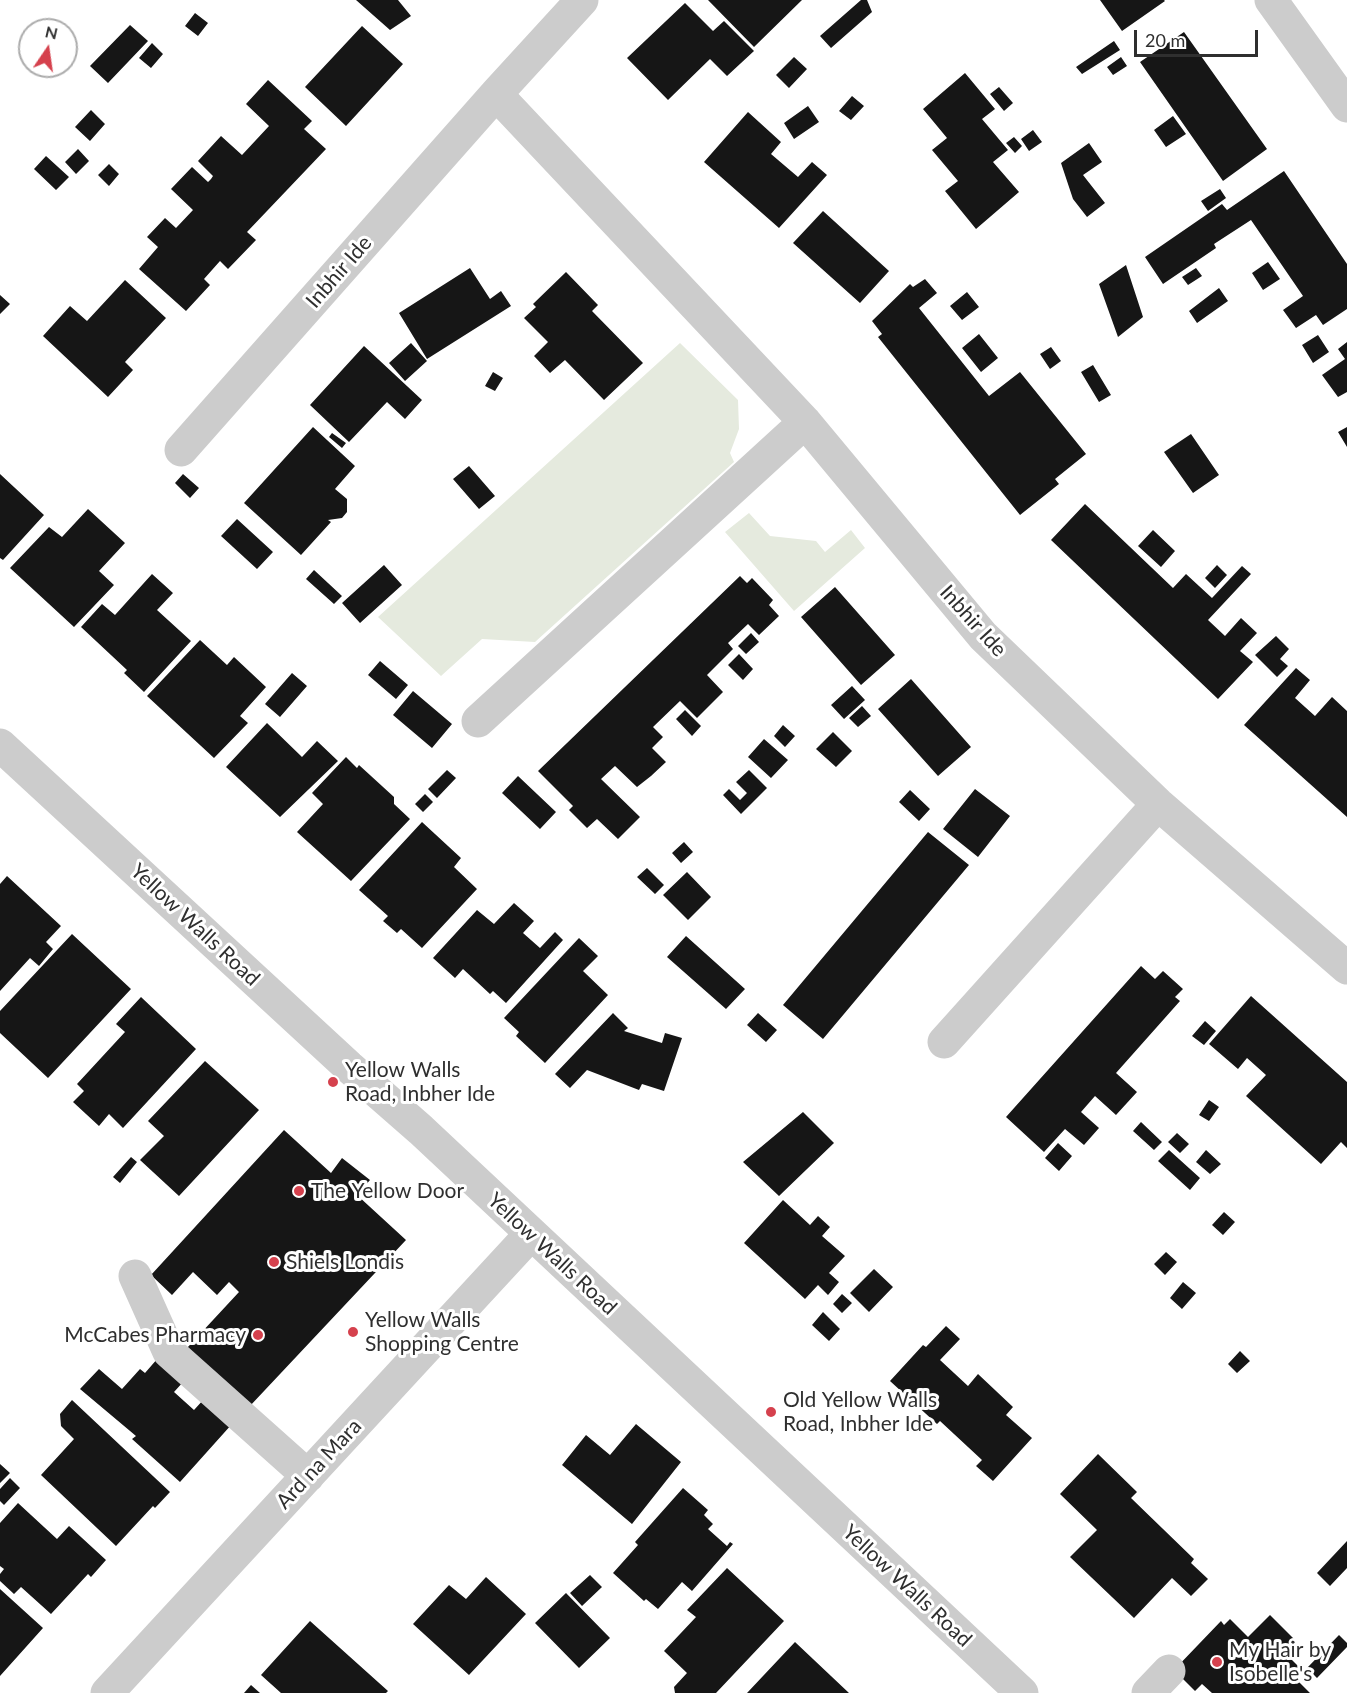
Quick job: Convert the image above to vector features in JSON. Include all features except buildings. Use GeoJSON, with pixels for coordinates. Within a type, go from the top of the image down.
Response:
{"type":"FeatureCollection","features":[{"type":"Feature","properties":{"kind":"street","name":"Inbhir Ide"},"geometry":{"type":"LineString","coordinates":[[181,450],[582,0]]}},
{"type":"Feature","properties":{"kind":"street"},"geometry":{"type":"LineString","coordinates":[[1271,0],[1347,106]]}},
{"type":"Feature","properties":{"kind":"street","name":"Inbhir Ide"},"geometry":{"type":"LineString","coordinates":[[496,94],[805,422],[983,636],[1158,804],[1347,968]]}},
{"type":"Feature","properties":{"kind":"street"},"geometry":{"type":"LineString","coordinates":[[478,721],[805,422]]}},
{"type":"Feature","properties":{"kind":"street","name":"Yellow Walls Road"},"geometry":{"type":"LineString","coordinates":[[0,745],[348,1067],[421,1130],[1022,1693]]}},
{"type":"Feature","properties":{"kind":"street"},"geometry":{"type":"LineString","coordinates":[[944,1042],[1158,804]]}},
{"type":"Feature","properties":{"kind":"street","name":"Ard na Mara"},"geometry":{"type":"LineString","coordinates":[[107,1693],[530,1234]]}},
{"type":"Feature","properties":{"kind":"street"},"geometry":{"type":"LineString","coordinates":[[135,1276],[169,1352],[308,1476]]}},
{"type":"Feature","properties":{"kind":"shaded area"},"geometry":{"type":"Polygon","coordinates":[[[680,343],[738,400],[739,429],[730,453],[734,462],[535,642],[482,639],[441,676],[378,617],[680,343]]]}},
{"type":"Feature","properties":{"kind":"shaded area"},"geometry":{"type":"Polygon","coordinates":[[[749,513],[770,536],[816,541],[825,552],[851,530],[865,548],[794,611],[725,532],[749,513]]]}},
{"type":"Feature","properties":{"kind":"place","name":"Yellow Walls Road, Inbher Ide"},"geometry":{"type":"Point","coordinates":[333,1082]}},
{"type":"Feature","properties":{"kind":"place","name":"The Yellow Door"},"geometry":{"type":"Point","coordinates":[299,1191]}},
{"type":"Feature","properties":{"kind":"place","name":"Shiels Londis"},"geometry":{"type":"Point","coordinates":[274,1262]}},
{"type":"Feature","properties":{"kind":"place","name":"Yellow Walls Shopping Centre"},"geometry":{"type":"Point","coordinates":[353,1332]}},
{"type":"Feature","properties":{"kind":"place","name":"McCabes Pharmacy"},"geometry":{"type":"Point","coordinates":[258,1335]}},
{"type":"Feature","properties":{"kind":"place","name":"Old Yellow Walls Road, Inbher Ide"},"geometry":{"type":"Point","coordinates":[771,1412]}},
{"type":"Feature","properties":{"kind":"place","name":"My Hair by Isobelle's"},"geometry":{"type":"Point","coordinates":[1217,1662]}}]}
